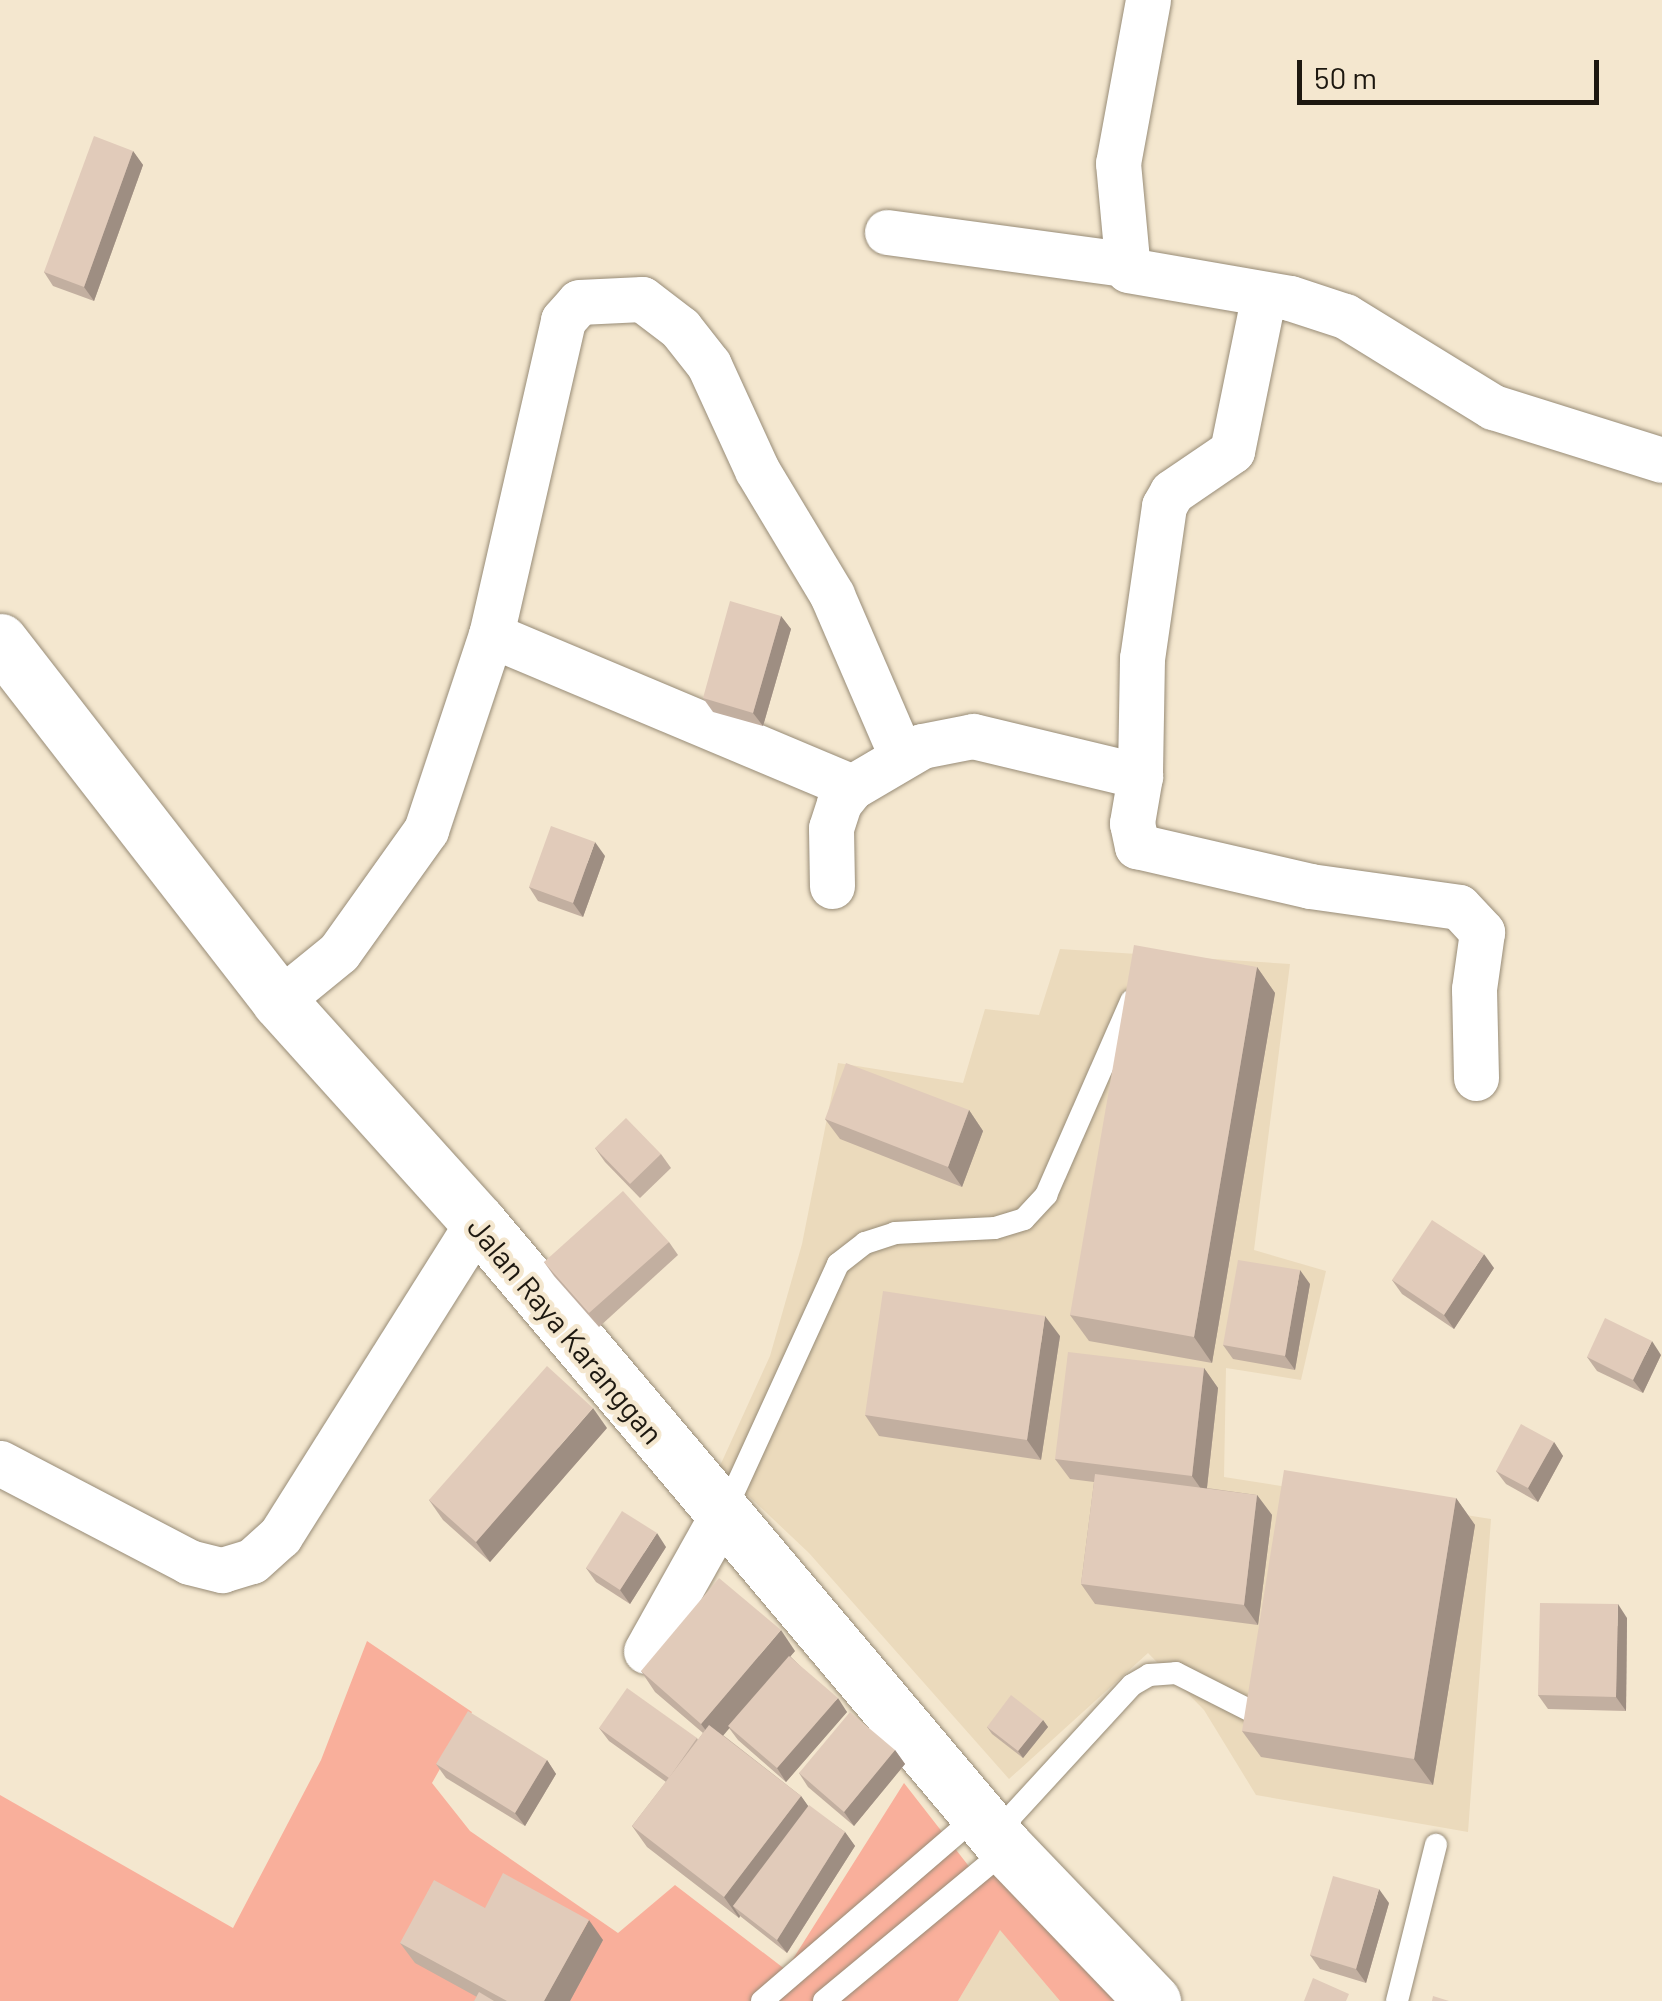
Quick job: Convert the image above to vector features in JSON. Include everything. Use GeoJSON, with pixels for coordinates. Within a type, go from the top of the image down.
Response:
{"type":"FeatureCollection","features":[{"type":"Feature","properties":{"kind":"street"},"geometry":{"type":"LineString","coordinates":[[1124,264],[1118,163],[1148,0]]}},
{"type":"Feature","properties":{"kind":"street"},"geometry":{"type":"LineString","coordinates":[[888,232],[1124,264],[1146,277],[1264,294],[1345,316],[1493,407],[1662,460]]}},
{"type":"Feature","properties":{"kind":"street"},"geometry":{"type":"LineString","coordinates":[[1264,294],[1232,451],[1172,492],[1164,506],[1142,658],[1140,776],[1132,823],[1138,846],[1158,856],[1458,908],[1476,920],[1484,944],[1474,989],[1476,1078]]}},
{"type":"Feature","properties":{"kind":"street"},"geometry":{"type":"LineString","coordinates":[[279,1001],[339,952],[426,830],[492,635],[563,320],[579,302],[596,298],[642,299],[680,328],[727,396],[758,470],[832,595],[901,755]]}},
{"type":"Feature","properties":{"kind":"street"},"geometry":{"type":"LineString","coordinates":[[492,635],[852,786]]}},
{"type":"Feature","properties":{"kind":"street","name":"Jalan Raya Karanggan"},"geometry":{"type":"LineString","coordinates":[[0,641],[279,1001],[478,1222],[722,1517],[993,1832],[1153,2001]]}},
{"type":"Feature","properties":{"kind":"street"},"geometry":{"type":"LineString","coordinates":[[832,886],[831,828],[852,786],[901,755],[973,736],[1140,776]]}},
{"type":"Feature","properties":{"kind":"street"},"geometry":{"type":"LineString","coordinates":[[0,1463],[189,1562],[222,1570],[252,1561],[280,1536],[478,1222]]}},
{"type":"Feature","properties":{"kind":"street"},"geometry":{"type":"LineString","coordinates":[[646,1651],[722,1517]]}},
{"type":"Feature","properties":{"kind":"lane"},"geometry":{"type":"LineString","coordinates":[[722,1517],[838,1264],[865,1243],[895,1234],[994,1228],[1024,1219],[1046,1195],[1137,989]]}},
{"type":"Feature","properties":{"kind":"lane"},"geometry":{"type":"LineString","coordinates":[[799,1970],[822,2001],[993,1832],[1132,1685],[1149,1675],[1176,1674],[1255,1713]]}},
{"type":"Feature","properties":{"kind":"lane"},"geometry":{"type":"LineString","coordinates":[[762,2001],[799,1970],[993,1832]]}},
{"type":"Feature","properties":{"kind":"lane"},"geometry":{"type":"LineString","coordinates":[[1398,2001],[1436,1845]]}},
{"type":"Feature","properties":{"kind":"shaded area"},"geometry":{"type":"Polygon","coordinates":[[[1060,949],[1290,964],[1254,1250],[1326,1271],[1301,1380],[1226,1368],[1224,1477],[1491,1519],[1468,1832],[1256,1795],[1204,1710],[1148,1653],[1009,1779],[809,1553],[719,1468],[770,1356],[802,1244],[838,1063],[963,1083],[985,1009],[1039,1015],[1060,949]]]}},
{"type":"Feature","properties":{"kind":"shaded area"},"geometry":{"type":"Polygon","coordinates":[[[367,1641],[472,1712],[432,1783],[470,1831],[618,1933],[675,1885],[786,1970],[904,1783],[978,1878],[1007,1849],[1153,2001],[1060,2001],[1000,1930],[958,2001],[0,2001],[0,1795],[233,1928],[321,1760],[367,1641]]]}},
{"type":"Feature","properties":{"kind":"shaded area"},"geometry":{"type":"Polygon","coordinates":[[[1000,1929],[1060,2001],[958,2001],[1000,1929]]]}},
{"type":"Feature","properties":{"kind":"building"},"geometry":{"type":"Polygon","coordinates":[[[94,136],[133,151],[84,287],[44,272],[94,136]]]}},
{"type":"Feature","properties":{"kind":"building"},"geometry":{"type":"Polygon","coordinates":[[[730,601],[781,616],[753,713],[703,698],[730,601]]]}},
{"type":"Feature","properties":{"kind":"building"},"geometry":{"type":"Polygon","coordinates":[[[551,826],[595,842],[573,903],[529,887],[551,826]]]}},
{"type":"Feature","properties":{"kind":"building"},"geometry":{"type":"Polygon","coordinates":[[[1134,945],[1257,967],[1194,1337],[1070,1315],[1134,945]]]}},
{"type":"Feature","properties":{"kind":"building"},"geometry":{"type":"Polygon","coordinates":[[[846,1063],[969,1110],[948,1167],[825,1119],[846,1063]]]}},
{"type":"Feature","properties":{"kind":"building"},"geometry":{"type":"Polygon","coordinates":[[[626,1118],[661,1154],[630,1184],[595,1148],[626,1118]]]}},
{"type":"Feature","properties":{"kind":"building"},"geometry":{"type":"Polygon","coordinates":[[[623,1191],[669,1242],[589,1313],[544,1262],[623,1191]]]}},
{"type":"Feature","properties":{"kind":"building"},"geometry":{"type":"Polygon","coordinates":[[[1432,1220],[1484,1254],[1444,1315],[1392,1280],[1432,1220]]]}},
{"type":"Feature","properties":{"kind":"building"},"geometry":{"type":"Polygon","coordinates":[[[1238,1260],[1300,1270],[1285,1356],[1223,1345],[1238,1260]]]}},
{"type":"Feature","properties":{"kind":"building"},"geometry":{"type":"Polygon","coordinates":[[[883,1291],[1045,1316],[1027,1440],[865,1415],[883,1291]]]}},
{"type":"Feature","properties":{"kind":"building"},"geometry":{"type":"Polygon","coordinates":[[[1605,1318],[1652,1341],[1633,1380],[1587,1357],[1605,1318]]]}},
{"type":"Feature","properties":{"kind":"building"},"geometry":{"type":"Polygon","coordinates":[[[1068,1352],[1204,1368],[1192,1476],[1055,1459],[1068,1352]]]}},
{"type":"Feature","properties":{"kind":"building"},"geometry":{"type":"Polygon","coordinates":[[[547,1366],[593,1408],[476,1542],[429,1500],[547,1366]]]}},
{"type":"Feature","properties":{"kind":"building"},"geometry":{"type":"Polygon","coordinates":[[[1521,1424],[1554,1442],[1528,1488],[1496,1471],[1521,1424]]]}},
{"type":"Feature","properties":{"kind":"building"},"geometry":{"type":"Polygon","coordinates":[[[1284,1470],[1456,1498],[1414,1759],[1242,1731],[1284,1470]]]}},
{"type":"Feature","properties":{"kind":"building"},"geometry":{"type":"Polygon","coordinates":[[[1095,1474],[1257,1495],[1244,1605],[1081,1584],[1095,1474]]]}},
{"type":"Feature","properties":{"kind":"building"},"geometry":{"type":"Polygon","coordinates":[[[622,1511],[657,1533],[620,1590],[586,1568],[622,1511]]]}},
{"type":"Feature","properties":{"kind":"building"},"geometry":{"type":"Polygon","coordinates":[[[719,1578],[781,1630],[701,1724],[641,1671],[719,1578]]]}},
{"type":"Feature","properties":{"kind":"building"},"geometry":{"type":"Polygon","coordinates":[[[1540,1603],[1618,1604],[1616,1697],[1538,1695],[1540,1603]]]}},
{"type":"Feature","properties":{"kind":"building"},"geometry":{"type":"Polygon","coordinates":[[[789,1656],[838,1698],[777,1768],[728,1726],[789,1656]]]}},
{"type":"Feature","properties":{"kind":"building"},"geometry":{"type":"Polygon","coordinates":[[[627,1688],[697,1738],[669,1778],[599,1728],[627,1688]]]}},
{"type":"Feature","properties":{"kind":"building"},"geometry":{"type":"Polygon","coordinates":[[[1011,1695],[1043,1720],[1018,1751],[987,1727],[1011,1695]]]}},
{"type":"Feature","properties":{"kind":"building"},"geometry":{"type":"Polygon","coordinates":[[[468,1711],[547,1760],[515,1813],[436,1764],[468,1711]]]}},
{"type":"Feature","properties":{"kind":"building"},"geometry":{"type":"Polygon","coordinates":[[[850,1712],[895,1750],[844,1812],[799,1773],[850,1712]]]}},
{"type":"Feature","properties":{"kind":"building"},"geometry":{"type":"Polygon","coordinates":[[[709,1725],[801,1796],[724,1897],[632,1826],[709,1725]]]}},
{"type":"Feature","properties":{"kind":"building"},"geometry":{"type":"Polygon","coordinates":[[[809,1805],[845,1832],[777,1940],[733,1906],[809,1805]]]}},
{"type":"Feature","properties":{"kind":"building"},"geometry":{"type":"Polygon","coordinates":[[[503,1873],[589,1920],[544,2001],[507,2001],[400,1943],[434,1880],[485,1908],[503,1873]]]}},
{"type":"Feature","properties":{"kind":"building"},"geometry":{"type":"Polygon","coordinates":[[[1333,1876],[1379,1889],[1356,1969],[1310,1955],[1333,1876]]]}},
{"type":"Feature","properties":{"kind":"building"},"geometry":{"type":"Polygon","coordinates":[[[1313,1978],[1349,1994],[1346,2001],[1304,2001],[1313,1978]]]}},
{"type":"Feature","properties":{"kind":"building"},"geometry":{"type":"Polygon","coordinates":[[[479,1992],[494,2001],[474,2001],[479,1992]]]}}]}
